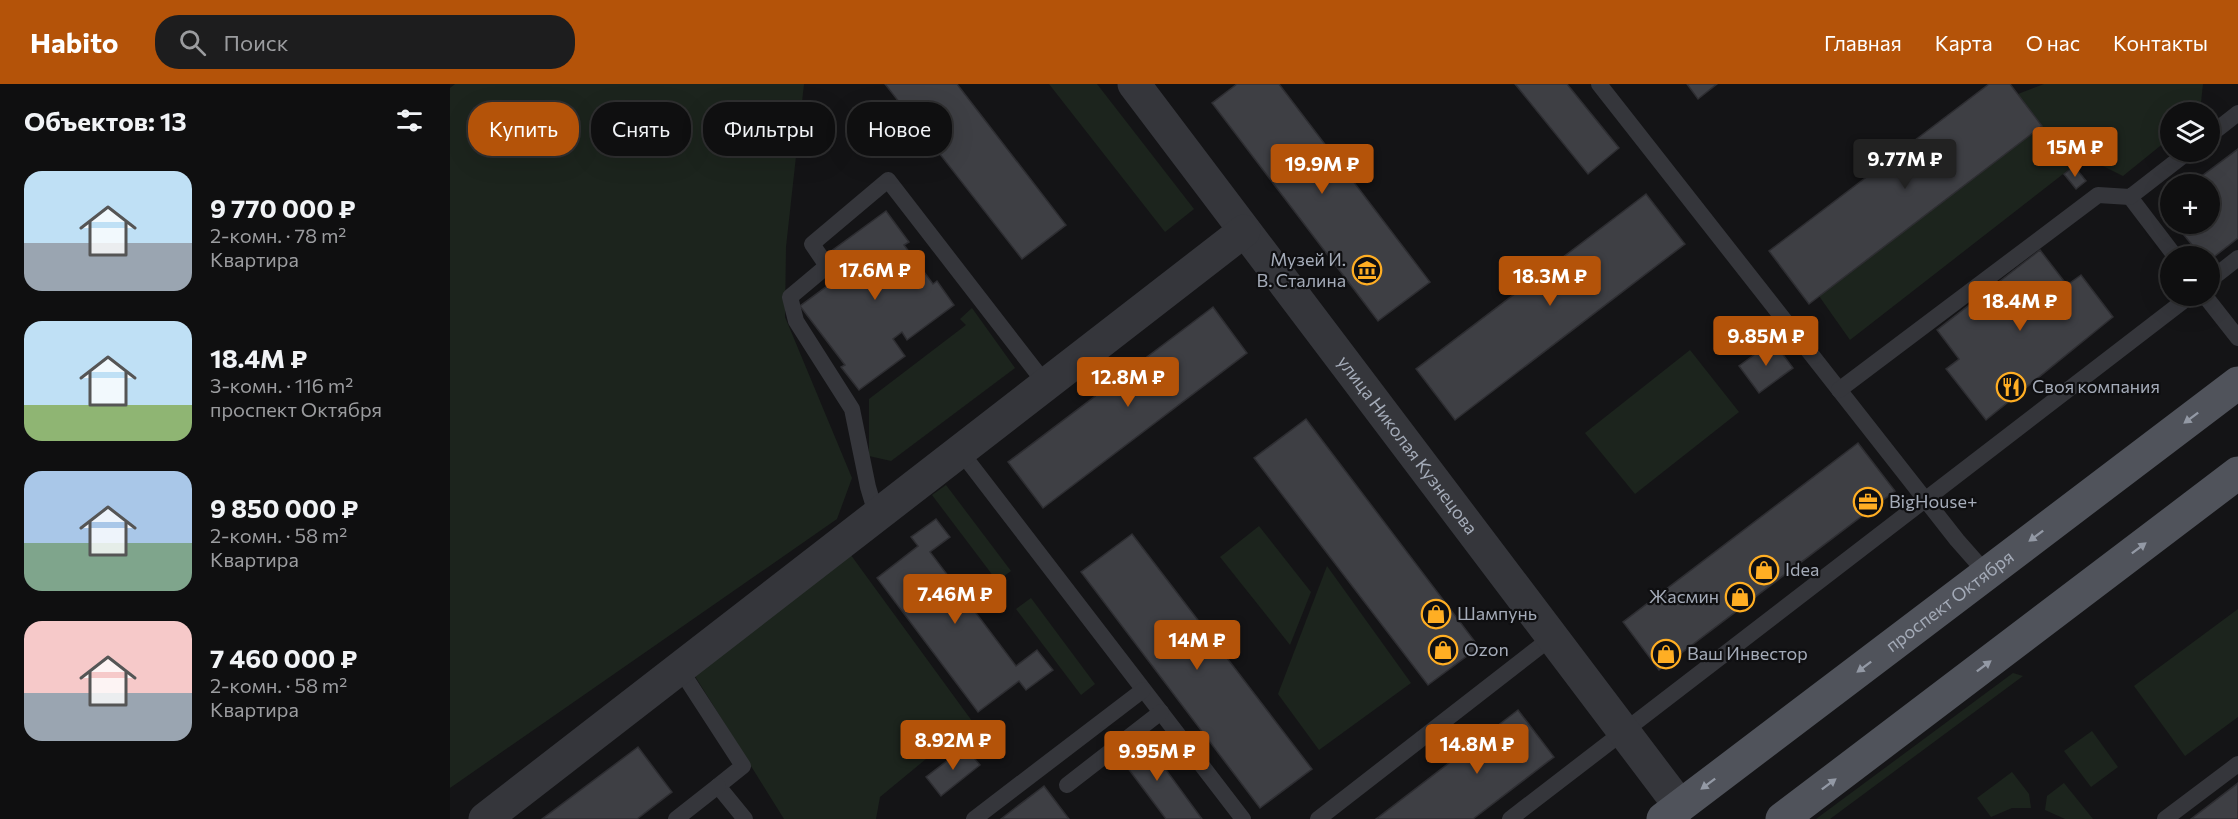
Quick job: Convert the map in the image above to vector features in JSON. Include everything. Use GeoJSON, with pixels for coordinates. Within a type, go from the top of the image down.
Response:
{"type":"FeatureCollection","features":[{"type":"Feature","properties":{"kind":"main road","name":"проспект Октября"},"geometry":{"type":"LineString","coordinates":[[1671,813],[2238,383]]}},
{"type":"Feature","properties":{"kind":"main road"},"geometry":{"type":"LineString","coordinates":[[1782,819],[2238,473]]}},
{"type":"Feature","properties":{"kind":"street","name":"улица Николая Кузнецова"},"geometry":{"type":"LineString","coordinates":[[1134,84],[1427,469],[1623,732],[1671,813]]}},
{"type":"Feature","properties":{"kind":"street"},"geometry":{"type":"LineString","coordinates":[[485,819],[1244,231]]}},
{"type":"Feature","properties":{"kind":"lane"},"geometry":{"type":"LineString","coordinates":[[1599,84],[1926,500],[1987,574]]}},
{"type":"Feature","properties":{"kind":"lane"},"geometry":{"type":"LineString","coordinates":[[2220,127],[2238,113]]}},
{"type":"Feature","properties":{"kind":"lane"},"geometry":{"type":"LineString","coordinates":[[1839,390],[2098,195],[2130,197],[2175,162]]}},
{"type":"Feature","properties":{"kind":"lane"},"geometry":{"type":"LineString","coordinates":[[877,517],[868,487],[852,409],[796,321],[790,297],[827,266],[812,244],[888,180],[1047,384]]}},
{"type":"Feature","properties":{"kind":"lane"},"geometry":{"type":"LineString","coordinates":[[2130,197],[2167,246]]}},
{"type":"Feature","properties":{"kind":"lane"},"geometry":{"type":"LineString","coordinates":[[2220,272],[2238,258]]}},
{"type":"Feature","properties":{"kind":"lane"},"geometry":{"type":"LineString","coordinates":[[1510,819],[2177,306]]}},
{"type":"Feature","properties":{"kind":"lane"},"geometry":{"type":"LineString","coordinates":[[2213,306],[2238,338]]}},
{"type":"Feature","properties":{"kind":"lane"},"geometry":{"type":"LineString","coordinates":[[961,452],[1243,819]]}},
{"type":"Feature","properties":{"kind":"lane"},"geometry":{"type":"LineString","coordinates":[[1318,819],[1551,638]]}},
{"type":"Feature","properties":{"kind":"lane"},"geometry":{"type":"LineString","coordinates":[[676,819],[743,766],[680,669]]}},
{"type":"Feature","properties":{"kind":"lane"},"geometry":{"type":"LineString","coordinates":[[974,819],[1143,690]]}},
{"type":"Feature","properties":{"kind":"lane"},"geometry":{"type":"LineString","coordinates":[[1067,785],[1161,712]]}},
{"type":"Feature","properties":{"kind":"lane"},"geometry":{"type":"LineString","coordinates":[[2165,819],[2238,764]]}},
{"type":"Feature","properties":{"kind":"lane"},"geometry":{"type":"LineString","coordinates":[[718,786],[745,819]]}},
{"type":"Feature","properties":{"kind":"shaded area"},"geometry":{"type":"Polygon","coordinates":[[[455,84],[804,84],[802,102],[703,102],[703,156],[796,156],[786,247],[785,317],[852,478],[837,519],[450,788],[450,88],[455,84]]]}},
{"type":"Feature","properties":{"kind":"shaded area"},"geometry":{"type":"Polygon","coordinates":[[[1049,84],[1097,84],[1194,209],[1165,232],[1049,84]]]}},
{"type":"Feature","properties":{"kind":"shaded area"},"geometry":{"type":"Polygon","coordinates":[[[2044,84],[2203,84],[2201,102],[2160,102],[2160,146],[2123,176],[2085,157],[1850,340],[1819,296],[2042,126],[2018,94],[2044,84]]]}},
{"type":"Feature","properties":{"kind":"shaded area"},"geometry":{"type":"Polygon","coordinates":[[[972,308],[1015,368],[891,461],[869,456],[869,399],[966,325],[960,319],[972,308]]]}},
{"type":"Feature","properties":{"kind":"shaded area"},"geometry":{"type":"Polygon","coordinates":[[[1690,350],[1739,412],[1635,494],[1585,433],[1690,350]]]}},
{"type":"Feature","properties":{"kind":"shaded area"},"geometry":{"type":"Polygon","coordinates":[[[946,485],[1011,571],[997,581],[932,495],[946,485]]]}},
{"type":"Feature","properties":{"kind":"shaded area"},"geometry":{"type":"Polygon","coordinates":[[[1259,526],[1311,592],[1290,645],[1220,557],[1259,526]]]}},
{"type":"Feature","properties":{"kind":"shaded area"},"geometry":{"type":"Polygon","coordinates":[[[845,547],[972,721],[880,797],[876,819],[784,819],[693,673],[845,547]]]}},
{"type":"Feature","properties":{"kind":"shaded area"},"geometry":{"type":"Polygon","coordinates":[[[1327,566],[1411,683],[1319,750],[1278,694],[1327,566]]]}},
{"type":"Feature","properties":{"kind":"shaded area"},"geometry":{"type":"Polygon","coordinates":[[[1031,598],[1095,684],[1081,695],[1016,609],[1031,598]]]}},
{"type":"Feature","properties":{"kind":"shaded area"},"geometry":{"type":"Polygon","coordinates":[[[2238,609],[2238,717],[2185,756],[2134,686],[2238,609]]]}},
{"type":"Feature","properties":{"kind":"shaded area"},"geometry":{"type":"Polygon","coordinates":[[[2013,673],[2023,676],[1830,819],[1816,819],[2013,673]]]}},
{"type":"Feature","properties":{"kind":"shaded area"},"geometry":{"type":"Polygon","coordinates":[[[2092,731],[2118,767],[2091,787],[2064,751],[2092,731]]]}},
{"type":"Feature","properties":{"kind":"shaded area"},"geometry":{"type":"Polygon","coordinates":[[[2012,772],[2029,794],[2031,808],[2012,808],[1991,817],[1977,798],[2012,772]]]}},
{"type":"Feature","properties":{"kind":"shaded area"},"geometry":{"type":"Polygon","coordinates":[[[2064,783],[2093,819],[2065,819],[2045,810],[2047,796],[2064,783]]]}},
{"type":"Feature","properties":{"kind":"building"},"geometry":{"type":"Polygon","coordinates":[[[885,84],[957,84],[1066,225],[1022,259],[941,156],[952,156],[952,102],[899,102],[885,84]]]}},
{"type":"Feature","properties":{"kind":"building"},"geometry":{"type":"Polygon","coordinates":[[[1237,84],[1279,84],[1430,282],[1378,321],[1212,103],[1237,84]]]}},
{"type":"Feature","properties":{"kind":"building"},"geometry":{"type":"Polygon","coordinates":[[[1515,84],[1567,84],[1619,148],[1588,174],[1515,84]]]}},
{"type":"Feature","properties":{"kind":"building"},"geometry":{"type":"Polygon","coordinates":[[[1687,84],[1717,84],[1698,99],[1687,84]]]}},
{"type":"Feature","properties":{"kind":"building"},"geometry":{"type":"Polygon","coordinates":[[[1989,84],[2010,84],[2042,126],[1809,304],[1769,251],[1989,84]]]}},
{"type":"Feature","properties":{"kind":"building"},"geometry":{"type":"Polygon","coordinates":[[[2238,149],[2238,238],[2220,252],[2220,246],[2193,246],[2183,234],[2220,234],[2220,174],[2204,174],[2238,149]]]}},
{"type":"Feature","properties":{"kind":"building"},"geometry":{"type":"Polygon","coordinates":[[[2074,166],[2086,181],[2076,189],[2064,174],[2074,166]]]}},
{"type":"Feature","properties":{"kind":"building"},"geometry":{"type":"Polygon","coordinates":[[[1646,194],[1685,244],[1455,420],[1416,369],[1646,194]]]}},
{"type":"Feature","properties":{"kind":"building"},"geometry":{"type":"Polygon","coordinates":[[[886,211],[909,242],[904,245],[933,284],[937,281],[954,305],[907,340],[902,332],[893,339],[905,356],[859,390],[841,367],[845,365],[800,306],[846,272],[830,252],[886,211]]]}},
{"type":"Feature","properties":{"kind":"building"},"geometry":{"type":"Polygon","coordinates":[[[2040,250],[2067,285],[2081,275],[2113,317],[1986,420],[1946,369],[1959,359],[1937,330],[2040,250]]]}},
{"type":"Feature","properties":{"kind":"building"},"geometry":{"type":"Polygon","coordinates":[[[1213,307],[1247,353],[1043,508],[1008,462],[1213,307]]]}},
{"type":"Feature","properties":{"kind":"building"},"geometry":{"type":"Polygon","coordinates":[[[1773,341],[1793,368],[1759,393],[1739,366],[1773,341]]]}},
{"type":"Feature","properties":{"kind":"building"},"geometry":{"type":"Polygon","coordinates":[[[1306,419],[1479,647],[1428,685],[1254,458],[1306,419]]]}},
{"type":"Feature","properties":{"kind":"building"},"geometry":{"type":"Polygon","coordinates":[[[1858,443],[1895,491],[1659,670],[1623,622],[1858,443]]]}},
{"type":"Feature","properties":{"kind":"building"},"geometry":{"type":"Polygon","coordinates":[[[936,519],[950,537],[930,552],[1016,666],[1037,650],[1053,670],[1026,690],[1019,681],[978,712],[877,578],[918,546],[911,537],[936,519]]]}},
{"type":"Feature","properties":{"kind":"building"},"geometry":{"type":"Polygon","coordinates":[[[1132,534],[1312,769],[1260,808],[1081,572],[1132,534]]]}},
{"type":"Feature","properties":{"kind":"building"},"geometry":{"type":"Polygon","coordinates":[[[1518,710],[1554,757],[1473,819],[1376,819],[1518,710]]]}},
{"type":"Feature","properties":{"kind":"building"},"geometry":{"type":"Polygon","coordinates":[[[1142,737],[1202,819],[1166,819],[1118,755],[1142,737]]]}},
{"type":"Feature","properties":{"kind":"building"},"geometry":{"type":"Polygon","coordinates":[[[638,747],[672,792],[637,819],[542,819],[638,747]]]}},
{"type":"Feature","properties":{"kind":"building"},"geometry":{"type":"Polygon","coordinates":[[[965,747],[980,765],[941,796],[926,777],[965,747]]]}},
{"type":"Feature","properties":{"kind":"building"},"geometry":{"type":"Polygon","coordinates":[[[2238,783],[2238,819],[2191,819],[2238,783]]]}},
{"type":"Feature","properties":{"kind":"building"},"geometry":{"type":"Polygon","coordinates":[[[1044,786],[1069,819],[1001,819],[1015,808],[1044,786]]]}},
{"type":"Feature","properties":{"kind":"place","name":"Музей И. В. Сталина"},"geometry":{"type":"Point","coordinates":[1367,270]}},
{"type":"Feature","properties":{"kind":"place","name":"Своя компания"},"geometry":{"type":"Point","coordinates":[2011,387]}},
{"type":"Feature","properties":{"kind":"place","name":"BigHouse+"},"geometry":{"type":"Point","coordinates":[1868,502]}},
{"type":"Feature","properties":{"kind":"place","name":"Idea"},"geometry":{"type":"Point","coordinates":[1764,570]}},
{"type":"Feature","properties":{"kind":"place","name":"Жасмин"},"geometry":{"type":"Point","coordinates":[1740,597]}},
{"type":"Feature","properties":{"kind":"place","name":"Шампунь"},"geometry":{"type":"Point","coordinates":[1436,614]}},
{"type":"Feature","properties":{"kind":"place","name":"Ozon"},"geometry":{"type":"Point","coordinates":[1443,650]}},
{"type":"Feature","properties":{"kind":"place","name":"Ваш Инвестор"},"geometry":{"type":"Point","coordinates":[1666,654]}}]}
